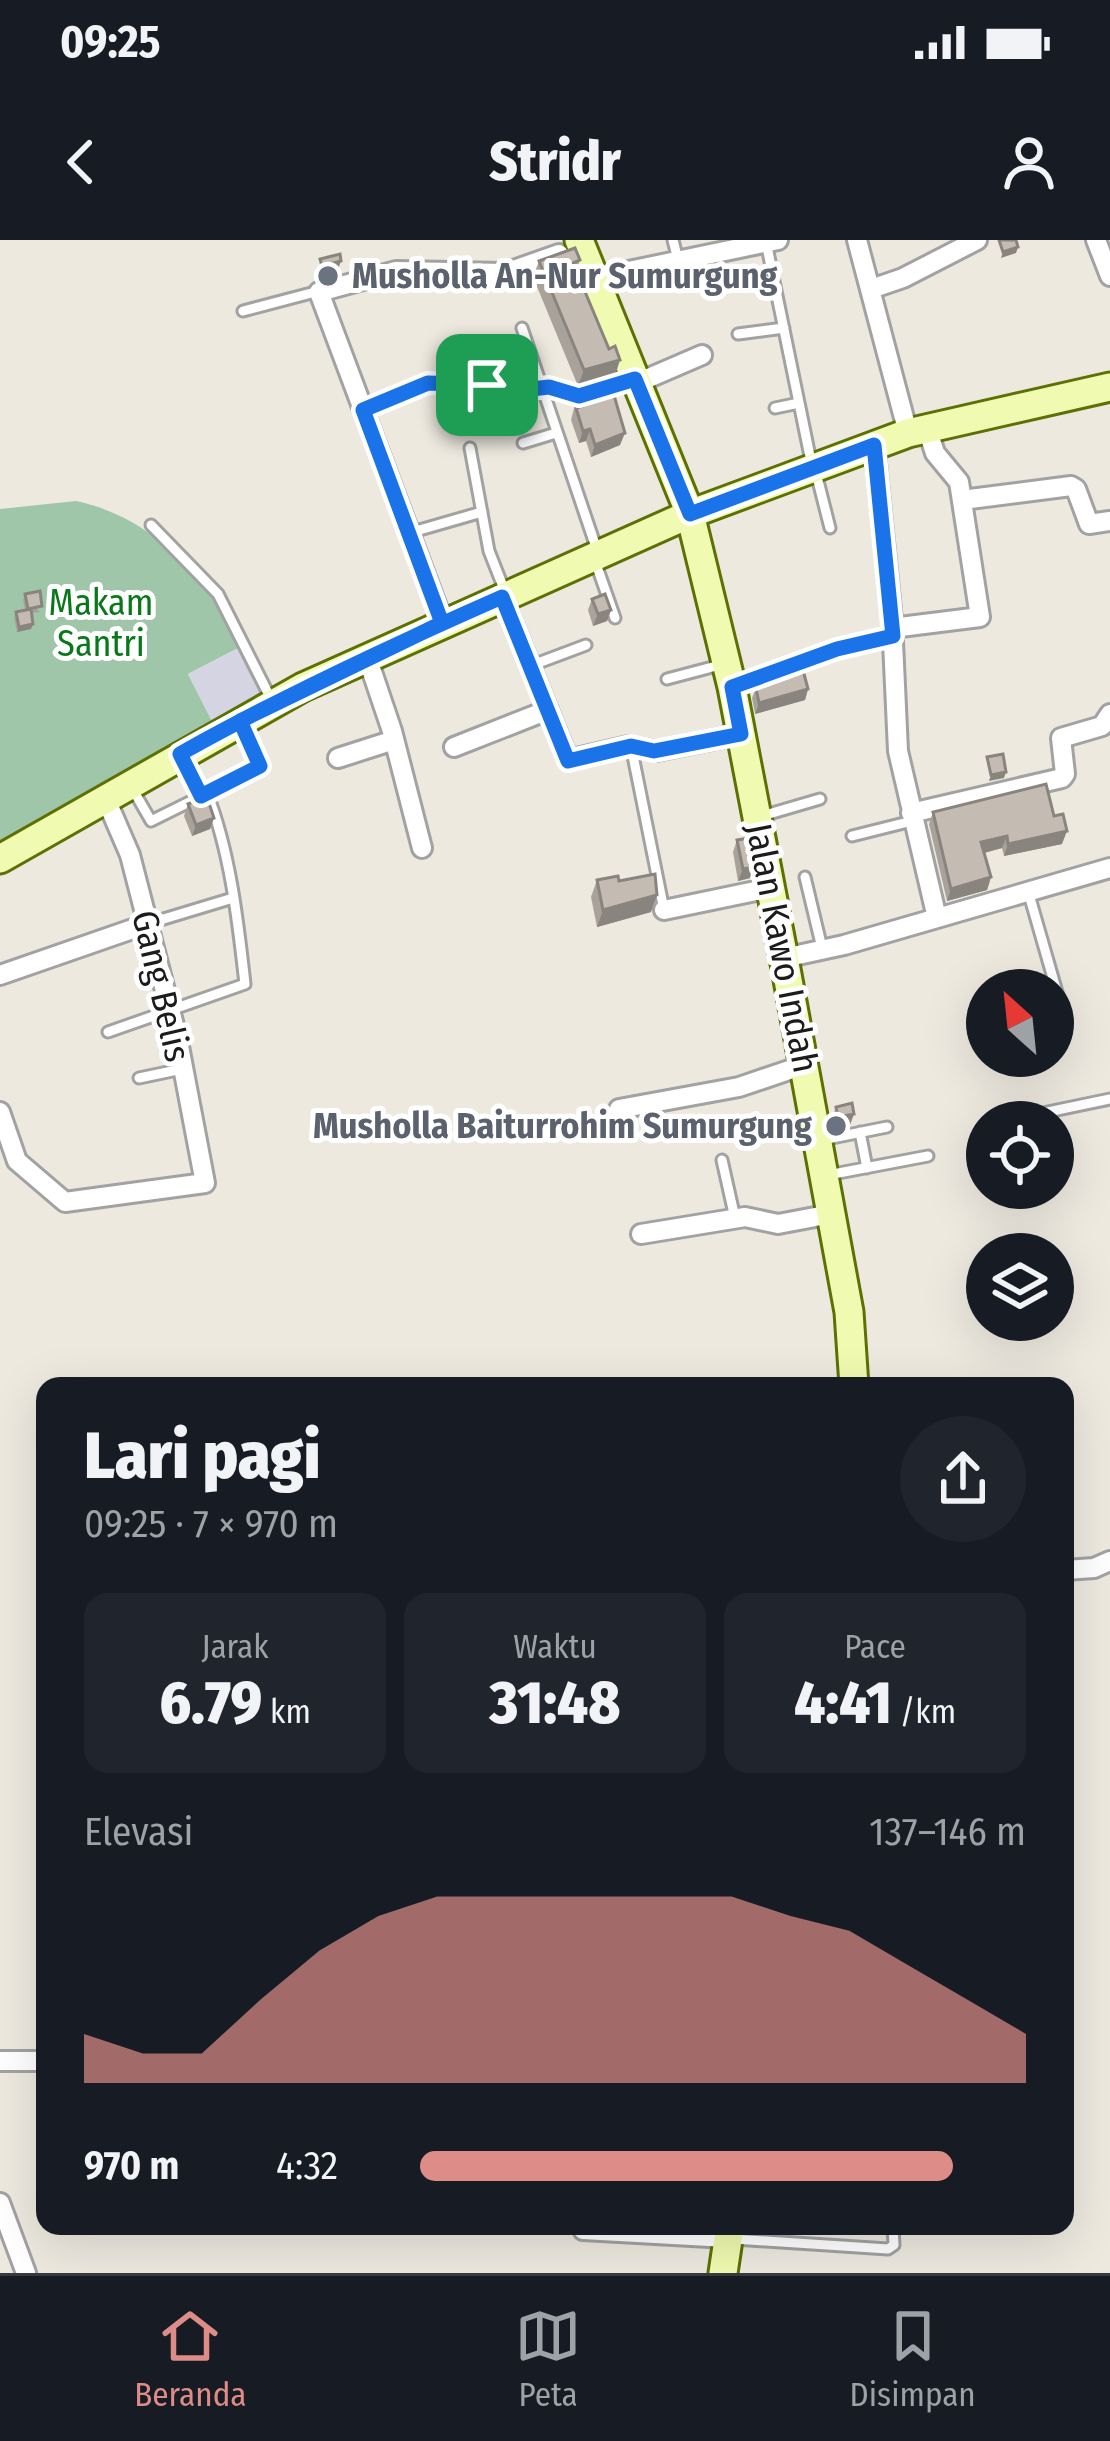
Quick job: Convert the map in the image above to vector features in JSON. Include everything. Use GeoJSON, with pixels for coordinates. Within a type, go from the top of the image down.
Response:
{"type":"FeatureCollection","features":[{"type":"Feature","properties":{"kind":"street"},"geometry":{"type":"LineString","coordinates":[[857,240],[917,430],[957,478],[979,618],[893,632]]}},
{"type":"Feature","properties":{"kind":"street"},"geometry":{"type":"LineString","coordinates":[[871,289],[910,275],[977,240]]}},
{"type":"Feature","properties":{"kind":"street"},"geometry":{"type":"LineString","coordinates":[[1096,240],[1110,276]]}},
{"type":"Feature","properties":{"kind":"street"},"geometry":{"type":"LineString","coordinates":[[595,278],[772,241]]}},
{"type":"Feature","properties":{"kind":"street"},"geometry":{"type":"LineString","coordinates":[[442,623],[320,291],[396,271],[512,272],[580,243]]}},
{"type":"Feature","properties":{"kind":"street","name":"Jalan Kawo Indah"},"geometry":{"type":"LineString","coordinates":[[580,243],[630,382],[690,514],[729,675],[831,1214],[851,1328],[854,1377]]}},
{"type":"Feature","properties":{"kind":"street"},"geometry":{"type":"LineString","coordinates":[[630,382],[702,355]]}},
{"type":"Feature","properties":{"kind":"street"},"geometry":{"type":"LineString","coordinates":[[0,859],[273,703],[690,514],[917,430],[1110,387]]}},
{"type":"Feature","properties":{"kind":"street"},"geometry":{"type":"LineString","coordinates":[[874,445],[893,632],[898,751],[937,918]]}},
{"type":"Feature","properties":{"kind":"street"},"geometry":{"type":"LineString","coordinates":[[962,500],[1072,487],[1090,525],[1110,521]]}},
{"type":"Feature","properties":{"kind":"street"},"geometry":{"type":"LineString","coordinates":[[504,596],[568,760],[631,746],[654,751],[741,734]]}},
{"type":"Feature","properties":{"kind":"street"},"geometry":{"type":"LineString","coordinates":[[367,657],[422,848]]}},
{"type":"Feature","properties":{"kind":"street"},"geometry":{"type":"LineString","coordinates":[[454,746],[548,710]]}},
{"type":"Feature","properties":{"kind":"street"},"geometry":{"type":"LineString","coordinates":[[911,817],[1061,778],[1065,774],[1061,738],[1102,726],[1110,714]]}},
{"type":"Feature","properties":{"kind":"street"},"geometry":{"type":"LineString","coordinates":[[338,758],[394,740]]}},
{"type":"Feature","properties":{"kind":"street","name":"Gang Belis"},"geometry":{"type":"LineString","coordinates":[[22,1167],[67,1203],[202,1185],[205,1180],[117,790]]}},
{"type":"Feature","properties":{"kind":"street"},"geometry":{"type":"LineString","coordinates":[[784,958],[1110,868]]}},
{"type":"Feature","properties":{"kind":"street"},"geometry":{"type":"LineString","coordinates":[[664,910],[770,887]]}},
{"type":"Feature","properties":{"kind":"street"},"geometry":{"type":"LineString","coordinates":[[0,975],[147,924]]}},
{"type":"Feature","properties":{"kind":"street"},"geometry":{"type":"LineString","coordinates":[[619,1109],[740,1087],[804,1065]]}},
{"type":"Feature","properties":{"kind":"street"},"geometry":{"type":"LineString","coordinates":[[0,1112],[22,1167],[0,1170]]}},
{"type":"Feature","properties":{"kind":"street"},"geometry":{"type":"LineString","coordinates":[[640,1234],[751,1216],[781,1223],[831,1214]]}},
{"type":"Feature","properties":{"kind":"street"},"geometry":{"type":"LineString","coordinates":[[1074,1569],[1110,1562]]}},
{"type":"Feature","properties":{"kind":"street"},"geometry":{"type":"LineString","coordinates":[[0,2061],[36,2061]]}},
{"type":"Feature","properties":{"kind":"street"},"geometry":{"type":"LineString","coordinates":[[0,2203],[26,2273]]}},
{"type":"Feature","properties":{"kind":"street"},"geometry":{"type":"LineString","coordinates":[[723,2273],[729,2235]]}},
{"type":"Feature","properties":{"kind":"lane"},"geometry":{"type":"LineString","coordinates":[[673,240],[678,260]]}},
{"type":"Feature","properties":{"kind":"lane"},"geometry":{"type":"LineString","coordinates":[[772,241],[799,403],[830,528]]}},
{"type":"Feature","properties":{"kind":"lane"},"geometry":{"type":"LineString","coordinates":[[243,310],[320,291]]}},
{"type":"Feature","properties":{"kind":"lane"},"geometry":{"type":"LineString","coordinates":[[522,328],[615,618]]}},
{"type":"Feature","properties":{"kind":"lane"},"geometry":{"type":"LineString","coordinates":[[738,334],[784,328]]}},
{"type":"Feature","properties":{"kind":"lane"},"geometry":{"type":"LineString","coordinates":[[363,410],[433,382],[483,384],[506,392],[540,387],[578,396],[601,390]]}},
{"type":"Feature","properties":{"kind":"lane"},"geometry":{"type":"LineString","coordinates":[[775,409],[799,403]]}},
{"type":"Feature","properties":{"kind":"lane"},"geometry":{"type":"LineString","coordinates":[[523,442],[556,433]]}},
{"type":"Feature","properties":{"kind":"lane"},"geometry":{"type":"LineString","coordinates":[[470,448],[490,554],[504,596]]}},
{"type":"Feature","properties":{"kind":"lane"},"geometry":{"type":"LineString","coordinates":[[409,533],[482,512]]}},
{"type":"Feature","properties":{"kind":"lane"},"geometry":{"type":"LineString","coordinates":[[151,525],[218,594],[273,703]]}},
{"type":"Feature","properties":{"kind":"lane"},"geometry":{"type":"LineString","coordinates":[[667,679],[729,675],[893,632]]}},
{"type":"Feature","properties":{"kind":"lane"},"geometry":{"type":"LineString","coordinates":[[530,666],[586,645]]}},
{"type":"Feature","properties":{"kind":"lane"},"geometry":{"type":"LineString","coordinates":[[117,790],[151,821],[260,766],[240,721]]}},
{"type":"Feature","properties":{"kind":"lane"},"geometry":{"type":"LineString","coordinates":[[631,746],[664,910]]}},
{"type":"Feature","properties":{"kind":"lane"},"geometry":{"type":"LineString","coordinates":[[109,1032],[245,984],[220,826],[180,754]]}},
{"type":"Feature","properties":{"kind":"lane"},"geometry":{"type":"LineString","coordinates":[[757,818],[820,799]]}},
{"type":"Feature","properties":{"kind":"lane"},"geometry":{"type":"LineString","coordinates":[[852,836],[911,817]]}},
{"type":"Feature","properties":{"kind":"lane"},"geometry":{"type":"LineString","coordinates":[[805,877],[823,950]]}},
{"type":"Feature","properties":{"kind":"lane"},"geometry":{"type":"LineString","coordinates":[[1028,891],[1050,969]]}},
{"type":"Feature","properties":{"kind":"lane"},"geometry":{"type":"LineString","coordinates":[[147,924],[233,898]]}},
{"type":"Feature","properties":{"kind":"lane"},"geometry":{"type":"LineString","coordinates":[[139,1078],[182,1069]]}},
{"type":"Feature","properties":{"kind":"lane"},"geometry":{"type":"LineString","coordinates":[[1074,1106],[1110,1099]]}},
{"type":"Feature","properties":{"kind":"lane"},"geometry":{"type":"LineString","coordinates":[[818,1141],[887,1127]]}},
{"type":"Feature","properties":{"kind":"lane"},"geometry":{"type":"LineString","coordinates":[[860,1132],[867,1168]]}},
{"type":"Feature","properties":{"kind":"lane"},"geometry":{"type":"LineString","coordinates":[[824,1176],[928,1156]]}},
{"type":"Feature","properties":{"kind":"lane"},"geometry":{"type":"LineString","coordinates":[[722,1160],[735,1218]]}},
{"type":"Feature","properties":{"kind":"lane"},"geometry":{"type":"LineString","coordinates":[[757,2235],[890,2249],[893,2235]]}},
{"type":"Feature","properties":{"kind":"green space","name":"Makam Santri"},"geometry":{"type":"Polygon","coordinates":[[[76,501],[130,521],[175,554],[211,597],[240,647],[188,674],[215,727],[0,850],[0,509],[76,501]]]}},
{"type":"Feature","properties":{"kind":"shaded area"},"geometry":{"type":"Polygon","coordinates":[[[240,647],[266,699],[215,727],[188,674],[240,647]]]}},
{"type":"Feature","properties":{"kind":"building"},"geometry":{"type":"Polygon","coordinates":[[[999,240],[1016,240],[1018,247],[1003,252],[999,240]]]}},
{"type":"Feature","properties":{"kind":"building"},"geometry":{"type":"Polygon","coordinates":[[[575,248],[580,260],[573,263],[609,349],[615,346],[620,360],[584,370],[539,261],[575,248]]]}},
{"type":"Feature","properties":{"kind":"building"},"geometry":{"type":"Polygon","coordinates":[[[340,254],[341,261],[322,266],[320,259],[340,254]]]}},
{"type":"Feature","properties":{"kind":"building"},"geometry":{"type":"Polygon","coordinates":[[[611,385],[625,433],[595,445],[590,429],[583,431],[576,408],[583,406],[578,393],[611,385]]]}},
{"type":"Feature","properties":{"kind":"building"},"geometry":{"type":"Polygon","coordinates":[[[40,591],[42,606],[28,609],[25,594],[40,591]]]}},
{"type":"Feature","properties":{"kind":"building"},"geometry":{"type":"Polygon","coordinates":[[[605,594],[611,610],[598,614],[592,599],[605,594]]]}},
{"type":"Feature","properties":{"kind":"building"},"geometry":{"type":"Polygon","coordinates":[[[31,609],[33,624],[19,627],[16,612],[31,609]]]}},
{"type":"Feature","properties":{"kind":"building"},"geometry":{"type":"Polygon","coordinates":[[[788,667],[790,674],[803,670],[808,689],[759,703],[756,688],[771,683],[769,674],[788,667]]]}},
{"type":"Feature","properties":{"kind":"building"},"geometry":{"type":"Polygon","coordinates":[[[1003,754],[1006,772],[991,775],[987,757],[1003,754]]]}},
{"type":"Feature","properties":{"kind":"building"},"geometry":{"type":"Polygon","coordinates":[[[1046,784],[1054,816],[1063,814],[1067,831],[1008,844],[1007,836],[981,842],[991,877],[951,889],[933,812],[1046,784]]]}},
{"type":"Feature","properties":{"kind":"building"},"geometry":{"type":"Polygon","coordinates":[[[207,797],[214,818],[196,825],[188,804],[207,797]]]}},
{"type":"Feature","properties":{"kind":"building"},"geometry":{"type":"Polygon","coordinates":[[[749,838],[755,867],[743,869],[737,840],[749,838]]]}},
{"type":"Feature","properties":{"kind":"building"},"geometry":{"type":"Polygon","coordinates":[[[655,874],[657,895],[603,910],[597,880],[655,874]]]}},
{"type":"Feature","properties":{"kind":"building"},"geometry":{"type":"Polygon","coordinates":[[[852,1103],[854,1114],[838,1117],[836,1107],[852,1103]]]}},
{"type":"Feature","properties":{"kind":"place","name":"Musholla An-Nur Sumurgung"},"geometry":{"type":"Point","coordinates":[328,276]}},
{"type":"Feature","properties":{"kind":"place","name":"Musholla Baiturrohim Sumurgung"},"geometry":{"type":"Point","coordinates":[836,1126]}},
{"type":"Feature","properties":{"kind":"route"},"geometry":{"type":"LineString","coordinates":[[487,385],[428,383],[363,410],[442,623],[240,721],[260,766],[201,796],[180,754],[231,725],[337,671],[442,623],[502,597],[568,761],[631,746],[654,751],[741,734],[732,687],[837,649],[893,636],[874,445],[690,514],[635,379],[579,396],[549,387],[506,392],[487,385]]}}]}
